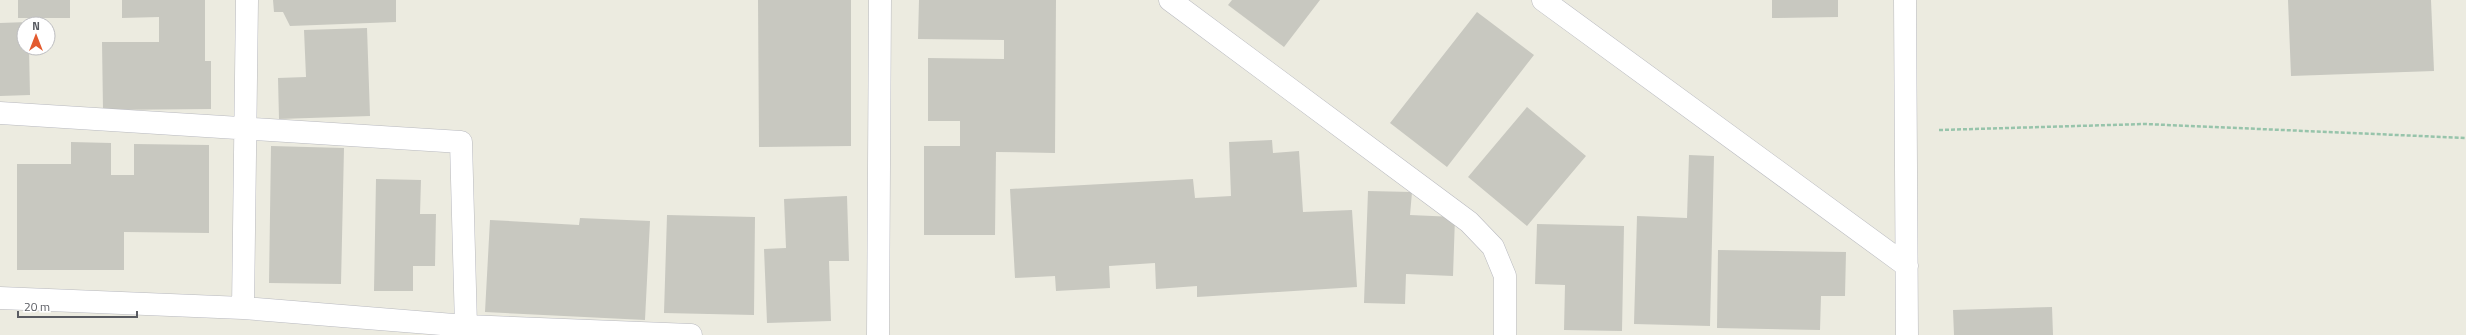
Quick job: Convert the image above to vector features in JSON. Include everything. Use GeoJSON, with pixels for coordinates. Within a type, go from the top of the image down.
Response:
{"type":"FeatureCollection","features":[{"type":"Feature","properties":{"kind":"street"},"geometry":{"type":"LineString","coordinates":[[243,308],[247,0]]}},
{"type":"Feature","properties":{"kind":"street"},"geometry":{"type":"LineString","coordinates":[[878,335],[880,0]]}},
{"type":"Feature","properties":{"kind":"street"},"geometry":{"type":"LineString","coordinates":[[1170,0],[1469,222],[1493,247],[1505,276],[1505,335]]}},
{"type":"Feature","properties":{"kind":"street"},"geometry":{"type":"LineString","coordinates":[[1543,0],[1907,266]]}},
{"type":"Feature","properties":{"kind":"street"},"geometry":{"type":"LineString","coordinates":[[1905,0],[1907,335]]}},
{"type":"Feature","properties":{"kind":"street"},"geometry":{"type":"LineString","coordinates":[[0,113],[461,142],[466,326]]}},
{"type":"Feature","properties":{"kind":"street"},"geometry":{"type":"LineString","coordinates":[[0,298],[243,308],[466,326],[691,335]]}},
{"type":"Feature","properties":{"kind":"path"},"geometry":{"type":"LineString","coordinates":[[1906,130],[2145,124],[2466,138]]}},
{"type":"Feature","properties":{"kind":"building"},"geometry":{"type":"Polygon","coordinates":[[[18,0],[70,0],[70,18],[56,18],[56,16],[18,16],[18,0]]]}},
{"type":"Feature","properties":{"kind":"building"},"geometry":{"type":"Polygon","coordinates":[[[122,0],[205,0],[205,61],[211,61],[211,109],[103,110],[102,42],[159,42],[159,17],[122,18],[122,0]]]}},
{"type":"Feature","properties":{"kind":"building"},"geometry":{"type":"Polygon","coordinates":[[[273,0],[396,0],[396,22],[290,26],[283,12],[274,12],[273,0]]]}},
{"type":"Feature","properties":{"kind":"building"},"geometry":{"type":"Polygon","coordinates":[[[758,0],[851,0],[851,146],[759,147],[758,0]]]}},
{"type":"Feature","properties":{"kind":"building"},"geometry":{"type":"Polygon","coordinates":[[[919,0],[1056,0],[1055,153],[996,152],[995,235],[924,235],[924,146],[960,146],[960,121],[928,121],[928,58],[1004,59],[1004,40],[918,39],[919,0]]]}},
{"type":"Feature","properties":{"kind":"building"},"geometry":{"type":"Polygon","coordinates":[[[1232,0],[1320,0],[1284,47],[1228,5],[1232,0]]]}},
{"type":"Feature","properties":{"kind":"building"},"geometry":{"type":"Polygon","coordinates":[[[1772,0],[1838,0],[1838,17],[1772,18],[1772,0]]]}},
{"type":"Feature","properties":{"kind":"building"},"geometry":{"type":"Polygon","coordinates":[[[2288,0],[2431,0],[2434,71],[2291,76],[2288,0]]]}},
{"type":"Feature","properties":{"kind":"building"},"geometry":{"type":"Polygon","coordinates":[[[1477,12],[1534,55],[1447,167],[1390,123],[1477,12]]]}},
{"type":"Feature","properties":{"kind":"building"},"geometry":{"type":"Polygon","coordinates":[[[16,22],[16,56],[29,56],[30,95],[0,96],[0,23],[16,22]]]}},
{"type":"Feature","properties":{"kind":"building"},"geometry":{"type":"Polygon","coordinates":[[[367,28],[370,116],[279,119],[278,78],[306,77],[304,30],[367,28]]]}},
{"type":"Feature","properties":{"kind":"building"},"geometry":{"type":"Polygon","coordinates":[[[1527,107],[1586,156],[1527,226],[1468,177],[1527,107]]]}},
{"type":"Feature","properties":{"kind":"building"},"geometry":{"type":"Polygon","coordinates":[[[1272,140],[1273,153],[1299,151],[1303,212],[1352,210],[1357,287],[1197,297],[1197,286],[1156,289],[1155,263],[1109,266],[1110,288],[1056,291],[1055,276],[1015,278],[1010,189],[1193,179],[1195,198],[1231,196],[1229,142],[1272,140]]]}},
{"type":"Feature","properties":{"kind":"building"},"geometry":{"type":"Polygon","coordinates":[[[71,142],[111,143],[111,175],[134,175],[134,144],[209,145],[209,233],[124,232],[124,270],[17,270],[17,164],[71,164],[71,142]]]}},
{"type":"Feature","properties":{"kind":"building"},"geometry":{"type":"Polygon","coordinates":[[[271,146],[344,148],[341,284],[269,283],[271,146]]]}},
{"type":"Feature","properties":{"kind":"building"},"geometry":{"type":"Polygon","coordinates":[[[1689,155],[1714,156],[1710,326],[1634,324],[1637,216],[1687,218],[1689,155]]]}},
{"type":"Feature","properties":{"kind":"building"},"geometry":{"type":"Polygon","coordinates":[[[376,179],[421,180],[420,214],[436,214],[435,266],[413,266],[413,291],[374,291],[376,179]]]}},
{"type":"Feature","properties":{"kind":"building"},"geometry":{"type":"Polygon","coordinates":[[[1368,191],[1412,192],[1410,215],[1455,217],[1453,276],[1406,274],[1405,304],[1364,303],[1368,191]]]}},
{"type":"Feature","properties":{"kind":"building"},"geometry":{"type":"Polygon","coordinates":[[[847,196],[849,261],[829,261],[831,321],[767,323],[764,249],[786,248],[784,199],[847,196]]]}},
{"type":"Feature","properties":{"kind":"building"},"geometry":{"type":"Polygon","coordinates":[[[667,215],[755,217],[754,315],[664,313],[667,215]]]}},
{"type":"Feature","properties":{"kind":"building"},"geometry":{"type":"Polygon","coordinates":[[[580,218],[650,221],[645,320],[485,312],[490,220],[579,225],[580,218]]]}},
{"type":"Feature","properties":{"kind":"building"},"geometry":{"type":"Polygon","coordinates":[[[1537,224],[1624,226],[1622,331],[1564,330],[1565,285],[1535,284],[1537,224]]]}},
{"type":"Feature","properties":{"kind":"building"},"geometry":{"type":"Polygon","coordinates":[[[1718,250],[1846,252],[1845,296],[1821,296],[1820,330],[1717,328],[1718,250]]]}},
{"type":"Feature","properties":{"kind":"building"},"geometry":{"type":"Polygon","coordinates":[[[2052,307],[2053,335],[1954,335],[1953,310],[2052,307]]]}}]}
